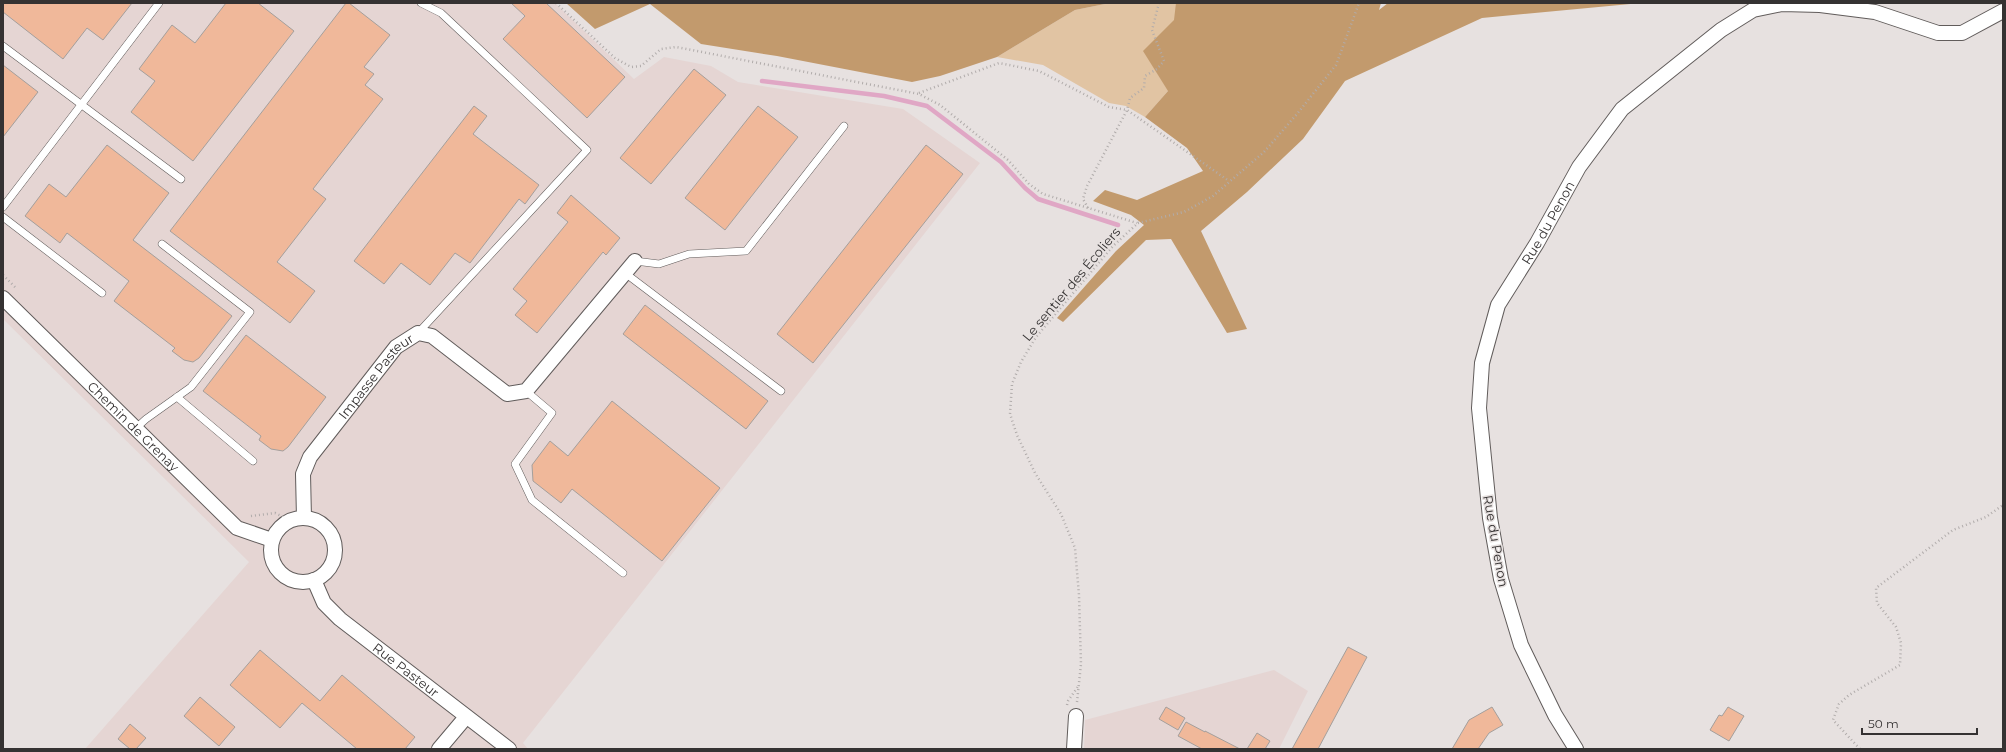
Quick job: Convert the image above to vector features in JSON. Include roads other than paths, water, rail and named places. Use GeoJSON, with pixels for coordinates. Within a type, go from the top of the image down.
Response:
{"type":"FeatureCollection","features":[{"type":"Feature","properties":{"kind":"street","name":"Rue du Penon"},"geometry":{"type":"LineString","coordinates":[[1576,749],[1555,715],[1521,645],[1501,579],[1491,526],[1479,408],[1482,363],[1498,305],[1537,243],[1580,167],[1622,109],[1721,30],[1752,10],[1782,4],[1820,5],[1875,12],[1938,33],[1962,33],[2003,11]]}},
{"type":"Feature","properties":{"kind":"street"},"geometry":{"type":"LineString","coordinates":[[526,392],[635,261]]}},
{"type":"Feature","properties":{"kind":"street","name":"Chemin de Grenay"},"geometry":{"type":"LineString","coordinates":[[3,298],[135,430],[237,528],[272,540]]}},
{"type":"Feature","properties":{"kind":"street","name":"Impasse Pasteur"},"geometry":{"type":"LineString","coordinates":[[304,518],[303,474],[310,457],[396,346],[418,333],[432,336],[507,394],[526,392]]}},
{"type":"Feature","properties":{"kind":"street"},"geometry":{"type":"LineString","coordinates":[[304,518],[313,520],[322,525],[329,532],[335,550],[329,568],[323,575],[314,580],[304,582],[294,581],[285,577],[277,570],[271,556],[272,540],[279,528],[290,520],[304,518]]}},
{"type":"Feature","properties":{"kind":"street","name":"Rue Pasteur"},"geometry":{"type":"LineString","coordinates":[[314,580],[324,603],[340,619],[509,749]]}},
{"type":"Feature","properties":{"kind":"street"},"geometry":{"type":"LineString","coordinates":[[1074,749],[1076,716]]}},
{"type":"Feature","properties":{"kind":"street"},"geometry":{"type":"LineString","coordinates":[[439,749],[466,717]]}},
{"type":"Feature","properties":{"kind":"lane"},"geometry":{"type":"LineString","coordinates":[[3,207],[159,3]]}},
{"type":"Feature","properties":{"kind":"lane"},"geometry":{"type":"LineString","coordinates":[[418,333],[587,150],[441,13],[421,3]]}},
{"type":"Feature","properties":{"kind":"lane"},"geometry":{"type":"LineString","coordinates":[[3,46],[181,180]]}},
{"type":"Feature","properties":{"kind":"lane"},"geometry":{"type":"LineString","coordinates":[[635,261],[659,264],[690,254],[746,251],[844,126]]}},
{"type":"Feature","properties":{"kind":"lane"},"geometry":{"type":"LineString","coordinates":[[3,217],[102,293]]}},
{"type":"Feature","properties":{"kind":"lane"},"geometry":{"type":"LineString","coordinates":[[135,430],[146,419],[191,387],[250,312],[162,244]]}},
{"type":"Feature","properties":{"kind":"lane"},"geometry":{"type":"LineString","coordinates":[[625,273],[781,391]]}},
{"type":"Feature","properties":{"kind":"lane"},"geometry":{"type":"LineString","coordinates":[[526,392],[552,412],[515,464],[532,500],[623,573]]}},
{"type":"Feature","properties":{"kind":"lane"},"geometry":{"type":"LineString","coordinates":[[177,397],[253,461]]}},
{"type":"Feature","properties":{"kind":"waterway"},"geometry":{"type":"LineString","coordinates":[[762,81],[884,96],[927,106],[1001,162],[1025,188],[1038,199],[1118,225]]}}]}
